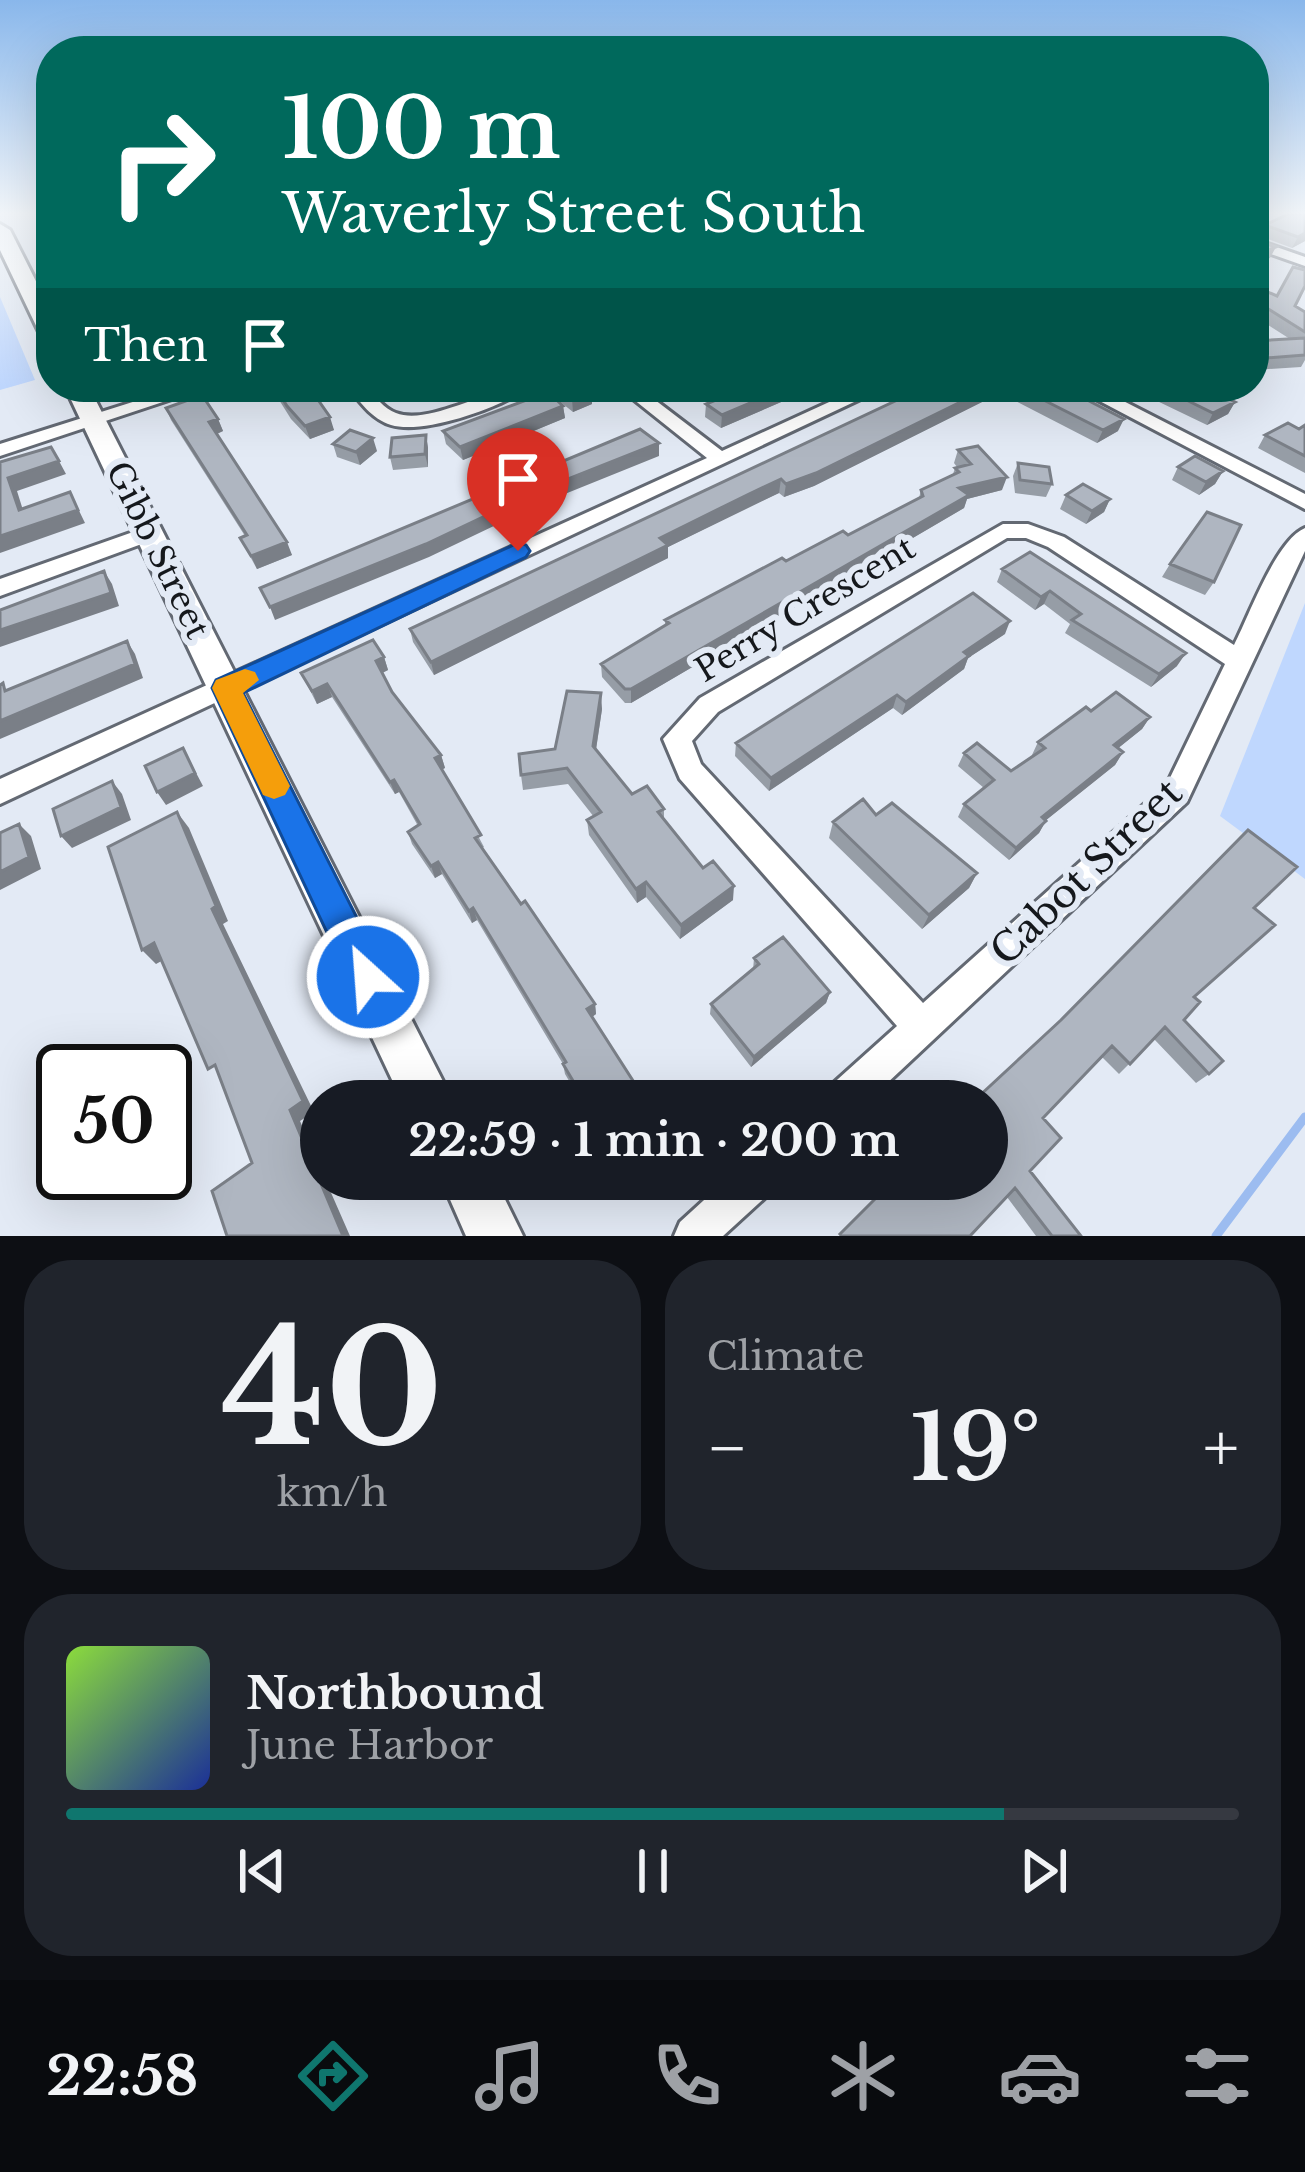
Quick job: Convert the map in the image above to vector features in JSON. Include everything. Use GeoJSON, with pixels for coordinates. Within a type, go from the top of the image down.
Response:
{"type":"FeatureCollection","features":[{"type":"Feature","properties":{"kind":"main road"},"geometry":{"type":"LineString","coordinates":[[20,272],[36,303]]}},
{"type":"Feature","properties":{"kind":"main road","name":"Gibb Street"},"geometry":{"type":"LineString","coordinates":[[86,404],[418,1080]]}},
{"type":"Feature","properties":{"kind":"main road"},"geometry":{"type":"LineString","coordinates":[[476,1200],[494,1236]]}},
{"type":"Feature","properties":{"kind":"street"},"geometry":{"type":"LineString","coordinates":[[371,402],[399,423],[420,423],[478,402]]}},
{"type":"Feature","properties":{"kind":"street"},"geometry":{"type":"LineString","coordinates":[[646,402],[718,457]]}},
{"type":"Feature","properties":{"kind":"street"},"geometry":{"type":"LineString","coordinates":[[0,792],[843,402]]}},
{"type":"Feature","properties":{"kind":"street"},"geometry":{"type":"LineString","coordinates":[[1111,402],[1305,502]]}},
{"type":"Feature","properties":{"kind":"street"},"geometry":{"type":"LineString","coordinates":[[0,450],[86,404]]}},
{"type":"Feature","properties":{"kind":"street","name":"Perry Crescent"},"geometry":{"type":"LineString","coordinates":[[921,1027],[689,772],[677,739],[709,705],[1003,531],[1028,531],[1056,542],[1241,662]]}},
{"type":"Feature","properties":{"kind":"street"},"geometry":{"type":"LineString","coordinates":[[0,588],[150,533]]}},
{"type":"Feature","properties":{"kind":"street","name":"Cabot Street"},"geometry":{"type":"LineString","coordinates":[[864,1080],[1168,802],[1190,770],[1286,562],[1305,535]]}},
{"type":"Feature","properties":{"kind":"street"},"geometry":{"type":"LineString","coordinates":[[694,1236],[733,1200]]}},
{"type":"Feature","properties":{"kind":"shaded area"},"geometry":{"type":"Polygon","coordinates":[[[0,297],[35,380],[0,390],[0,297]]]}},
{"type":"Feature","properties":{"kind":"shaded area"},"geometry":{"type":"Polygon","coordinates":[[[1305,603],[1305,879],[1220,816],[1305,603]]]}},
{"type":"Feature","properties":{"kind":"building"},"geometry":{"type":"Polygon","coordinates":[[[1290,272],[1305,272],[1305,286],[1295,306],[1305,312],[1305,332],[1269,309],[1269,293],[1277,296],[1290,272]]]}},
{"type":"Feature","properties":{"kind":"building"},"geometry":{"type":"Polygon","coordinates":[[[1305,338],[1305,355],[1269,358],[1269,340],[1305,338]]]}},
{"type":"Feature","properties":{"kind":"building"},"geometry":{"type":"Polygon","coordinates":[[[207,402],[218,419],[209,422],[287,542],[251,556],[240,538],[247,535],[166,408],[207,402]]]}},
{"type":"Feature","properties":{"kind":"building"},"geometry":{"type":"Polygon","coordinates":[[[284,402],[320,402],[330,417],[305,426],[284,402]]]}},
{"type":"Feature","properties":{"kind":"building"},"geometry":{"type":"Polygon","coordinates":[[[521,402],[563,406],[460,447],[443,431],[521,402]]]}},
{"type":"Feature","properties":{"kind":"building"},"geometry":{"type":"Polygon","coordinates":[[[711,402],[753,402],[722,415],[706,404],[711,402]]]}},
{"type":"Feature","properties":{"kind":"building"},"geometry":{"type":"Polygon","coordinates":[[[893,402],[960,402],[816,473],[786,484],[781,479],[749,494],[660,538],[668,545],[431,662],[410,629],[893,402]]]}},
{"type":"Feature","properties":{"kind":"building"},"geometry":{"type":"Polygon","coordinates":[[[1048,402],[1091,402],[1124,419],[1103,430],[1048,402]]]}},
{"type":"Feature","properties":{"kind":"building"},"geometry":{"type":"Polygon","coordinates":[[[1191,402],[1235,402],[1213,413],[1191,402]]]}},
{"type":"Feature","properties":{"kind":"building"},"geometry":{"type":"Polygon","coordinates":[[[1288,423],[1299,429],[1305,425],[1305,456],[1265,435],[1288,423]]]}},
{"type":"Feature","properties":{"kind":"building"},"geometry":{"type":"Polygon","coordinates":[[[640,429],[659,443],[270,607],[260,588],[640,429]]]}},
{"type":"Feature","properties":{"kind":"building"},"geometry":{"type":"Polygon","coordinates":[[[350,430],[373,438],[356,452],[333,444],[350,430]]]}},
{"type":"Feature","properties":{"kind":"building"},"geometry":{"type":"Polygon","coordinates":[[[426,435],[425,454],[390,457],[392,438],[426,435]]]}},
{"type":"Feature","properties":{"kind":"building"},"geometry":{"type":"Polygon","coordinates":[[[978,446],[1007,477],[959,488],[969,495],[631,689],[625,689],[601,664],[669,623],[665,620],[782,558],[786,561],[843,531],[848,535],[923,496],[921,490],[959,472],[955,468],[971,464],[958,450],[978,446]]]}},
{"type":"Feature","properties":{"kind":"building"},"geometry":{"type":"Polygon","coordinates":[[[51,447],[59,461],[8,478],[19,510],[70,492],[78,510],[0,536],[0,462],[51,447]]]}},
{"type":"Feature","properties":{"kind":"building"},"geometry":{"type":"Polygon","coordinates":[[[1195,456],[1223,471],[1206,482],[1178,467],[1195,456]]]}},
{"type":"Feature","properties":{"kind":"building"},"geometry":{"type":"Polygon","coordinates":[[[1018,463],[1049,467],[1052,484],[1020,480],[1018,463]]]}},
{"type":"Feature","properties":{"kind":"building"},"geometry":{"type":"Polygon","coordinates":[[[1083,484],[1110,499],[1092,511],[1066,495],[1083,484]]]}},
{"type":"Feature","properties":{"kind":"building"},"geometry":{"type":"Polygon","coordinates":[[[1207,512],[1241,525],[1214,582],[1170,564],[1207,512]]]}},
{"type":"Feature","properties":{"kind":"building"},"geometry":{"type":"Polygon","coordinates":[[[1030,552],[1186,653],[1159,674],[1072,620],[1081,614],[1050,591],[1041,597],[1002,569],[1030,552]]]}},
{"type":"Feature","properties":{"kind":"building"},"geometry":{"type":"Polygon","coordinates":[[[104,571],[111,593],[0,630],[0,610],[104,571]]]}},
{"type":"Feature","properties":{"kind":"building"},"geometry":{"type":"Polygon","coordinates":[[[973,593],[1010,621],[964,652],[969,656],[906,702],[897,695],[771,778],[736,743],[973,593]]]}},
{"type":"Feature","properties":{"kind":"building"},"geometry":{"type":"Polygon","coordinates":[[[373,640],[384,657],[376,661],[392,692],[441,755],[435,758],[481,835],[475,838],[521,904],[525,901],[595,1004],[587,1009],[633,1080],[573,1080],[473,908],[469,911],[438,862],[431,866],[408,832],[420,824],[394,780],[390,782],[327,684],[312,691],[301,673],[373,640]]]}},
{"type":"Feature","properties":{"kind":"building"},"geometry":{"type":"Polygon","coordinates":[[[127,641],[135,664],[0,721],[3,683],[5,691],[127,641]]]}},
{"type":"Feature","properties":{"kind":"building"},"geometry":{"type":"Polygon","coordinates":[[[567,691],[601,693],[593,746],[632,794],[647,786],[664,809],[658,812],[703,868],[713,861],[734,886],[681,925],[646,882],[636,889],[587,820],[601,812],[567,768],[521,775],[519,754],[555,749],[567,691]]]}},
{"type":"Feature","properties":{"kind":"building"},"geometry":{"type":"Polygon","coordinates":[[[1116,692],[1150,717],[1114,745],[1123,752],[1042,817],[1046,821],[1016,848],[964,804],[994,780],[964,753],[977,743],[1011,771],[1045,748],[1038,742],[1116,692]]]}},
{"type":"Feature","properties":{"kind":"building"},"geometry":{"type":"Polygon","coordinates":[[[183,748],[195,773],[157,792],[145,766],[183,748]]]}},
{"type":"Feature","properties":{"kind":"building"},"geometry":{"type":"Polygon","coordinates":[[[112,781],[121,807],[61,836],[53,809],[112,781]]]}},
{"type":"Feature","properties":{"kind":"building"},"geometry":{"type":"Polygon","coordinates":[[[863,799],[876,815],[892,803],[977,873],[929,915],[833,822],[863,799]]]}},
{"type":"Feature","properties":{"kind":"building"},"geometry":{"type":"Polygon","coordinates":[[[177,812],[216,906],[212,909],[300,1095],[300,1103],[290,1110],[300,1134],[300,1200],[328,1200],[343,1236],[227,1236],[212,1191],[252,1163],[215,1065],[208,1069],[154,943],[142,950],[108,847],[177,812]]]}},
{"type":"Feature","properties":{"kind":"building"},"geometry":{"type":"Polygon","coordinates":[[[19,824],[29,857],[0,872],[0,833],[19,824]]]}},
{"type":"Feature","properties":{"kind":"building"},"geometry":{"type":"Polygon","coordinates":[[[1248,830],[1297,867],[1254,908],[1275,925],[1194,997],[1200,1002],[1184,1020],[1223,1061],[1209,1074],[1165,1027],[1130,1064],[1112,1046],[1043,1118],[1061,1138],[1030,1171],[1081,1236],[1052,1236],[1015,1188],[1008,1195],[1008,1080],[996,1080],[1248,830]]]}},
{"type":"Feature","properties":{"kind":"building"},"geometry":{"type":"Polygon","coordinates":[[[783,937],[830,992],[754,1057],[711,1004],[759,964],[754,958],[783,937]]]}},
{"type":"Feature","properties":{"kind":"building"},"geometry":{"type":"Polygon","coordinates":[[[874,1200],[1004,1200],[970,1236],[840,1234],[874,1200]]]}},
{"type":"Feature","properties":{"kind":"waterway"},"geometry":{"type":"LineString","coordinates":[[1216,1236],[1305,1117]]}},
{"type":"Feature","properties":{"kind":"slow traffic"},"geometry":{"type":"LineString","coordinates":[[245,680],[226,688],[274,786]]}},
{"type":"Feature","properties":{"kind":"route"},"geometry":{"type":"LineString","coordinates":[[368,977],[226,688],[518,551]]}}]}
